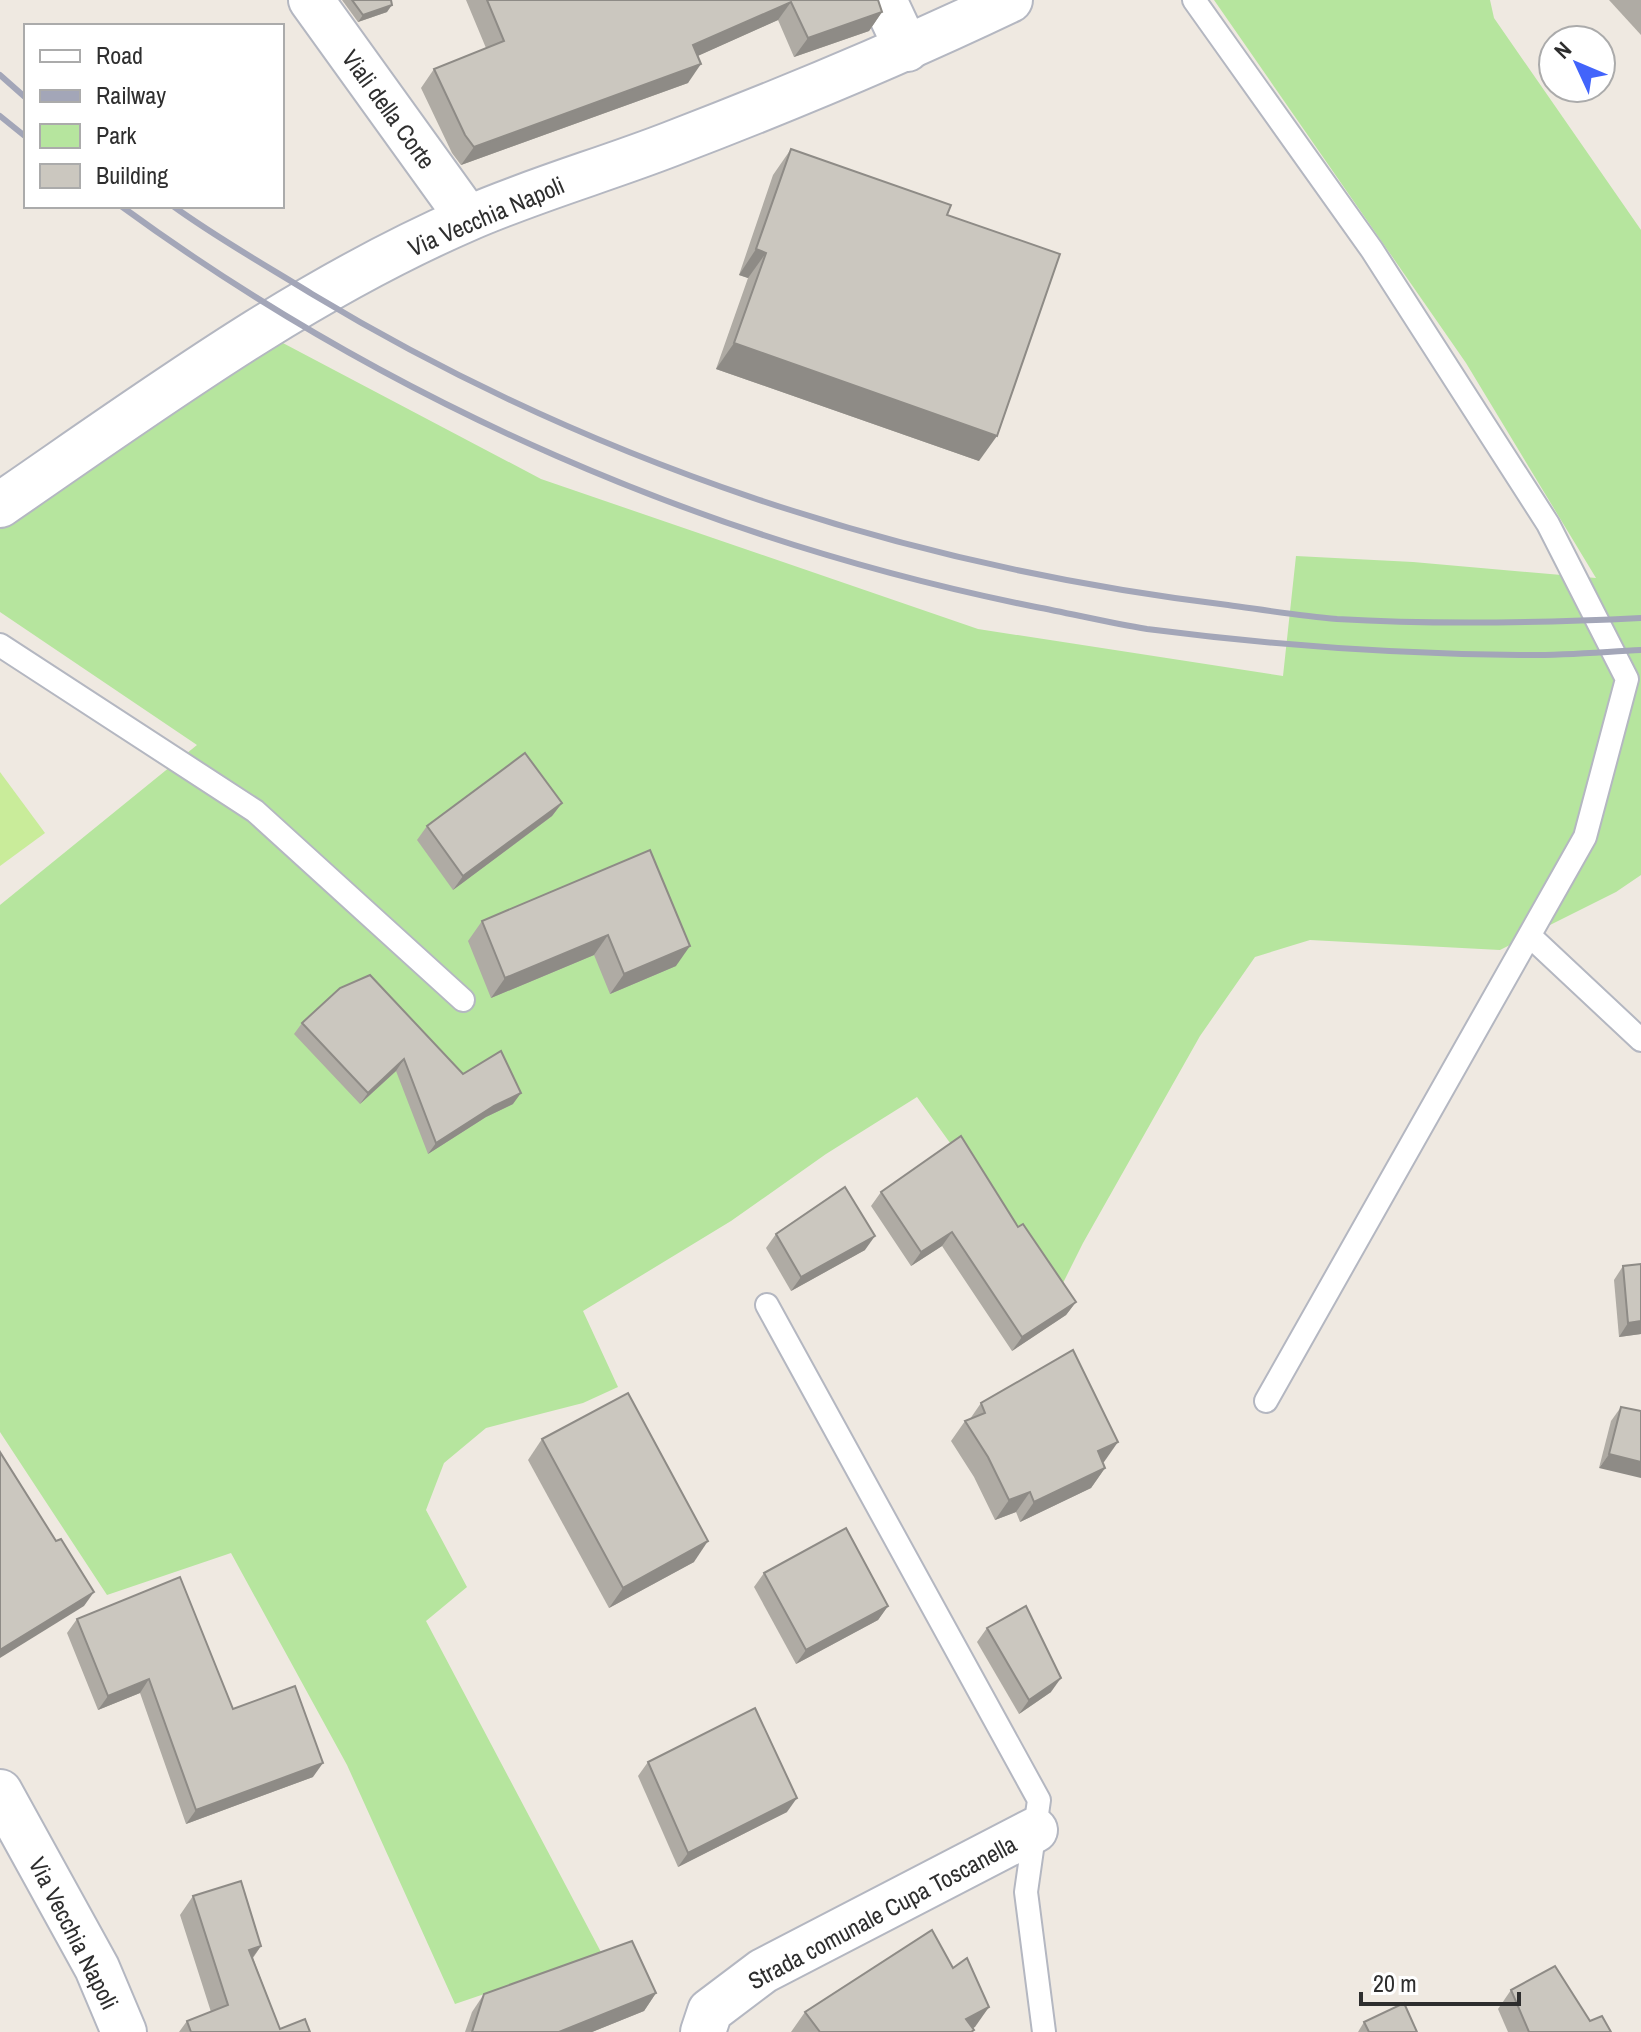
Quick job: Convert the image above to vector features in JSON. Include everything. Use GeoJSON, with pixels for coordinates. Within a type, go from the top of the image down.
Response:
{"type":"FeatureCollection","features":[{"type":"Feature","properties":{"kind":"street","name":"Viali della Corte"},"geometry":{"type":"LineString","coordinates":[[311,0],[468,218]]}},
{"type":"Feature","properties":{"kind":"street"},"geometry":{"type":"LineString","coordinates":[[884,0],[907,49]]}},
{"type":"Feature","properties":{"kind":"street","name":"Via Vecchia Napoli"},"geometry":{"type":"LineString","coordinates":[[0,505],[211,359],[369,267],[468,218],[671,145],[907,49],[1010,0]]}},
{"type":"Feature","properties":{"kind":"street","name":"Via Vecchia Napoli"},"geometry":{"type":"LineString","coordinates":[[0,1792],[97,1968],[124,2032]]}},
{"type":"Feature","properties":{"kind":"street","name":"Strada comunale Cupa Toscanella"},"geometry":{"type":"LineString","coordinates":[[703,2032],[710,2011],[763,1971],[1035,1830]]}},
{"type":"Feature","properties":{"kind":"lane"},"geometry":{"type":"LineString","coordinates":[[1194,0],[1372,250],[1540,511],[1627,679],[1585,837],[1266,1401]]}},
{"type":"Feature","properties":{"kind":"lane"},"geometry":{"type":"LineString","coordinates":[[0,645],[255,811],[463,1000]]}},
{"type":"Feature","properties":{"kind":"lane"},"geometry":{"type":"LineString","coordinates":[[1530,936],[1641,1040]]}},
{"type":"Feature","properties":{"kind":"lane"},"geometry":{"type":"LineString","coordinates":[[767,1305],[1039,1800],[1026,1892],[1044,2032]]}},
{"type":"Feature","properties":{"kind":"green space"},"geometry":{"type":"Polygon","coordinates":[[[1214,0],[1490,0],[1494,18],[1537,80],[1537,104],[1554,104],[1641,230],[1641,875],[1616,892],[1500,950],[1310,940],[1255,957],[1200,1036],[1058,1293],[917,1097],[826,1154],[731,1221],[583,1311],[618,1387],[583,1403],[486,1428],[444,1463],[426,1510],[467,1587],[426,1621],[602,1954],[455,2004],[347,1765],[231,1553],[107,1595],[0,1432],[0,905],[197,745],[0,612],[0,528],[158,418],[281,342],[541,479],[978,629],[1283,676],[1296,556],[1413,562],[1596,578],[1466,363],[1214,0]]]}},
{"type":"Feature","properties":{"kind":"green space"},"geometry":{"type":"Polygon","coordinates":[[[0,772],[45,833],[0,866],[0,772]]]}},
{"type":"Feature","properties":{"kind":"building"},"geometry":{"type":"Polygon","coordinates":[[[352,0],[391,0],[392,5],[363,15],[352,0]]]}},
{"type":"Feature","properties":{"kind":"building"},"geometry":{"type":"Polygon","coordinates":[[[487,0],[878,0],[882,12],[808,38],[791,2],[693,45],[701,64],[474,147],[465,135],[434,69],[504,41],[487,0]]]}},
{"type":"Feature","properties":{"kind":"building"},"geometry":{"type":"Polygon","coordinates":[[[791,149],[951,205],[947,215],[1060,254],[997,436],[734,343],[766,253],[756,249],[791,149]]]}},
{"type":"Feature","properties":{"kind":"building"},"geometry":{"type":"Polygon","coordinates":[[[525,753],[562,803],[463,876],[427,826],[525,753]]]}},
{"type":"Feature","properties":{"kind":"building"},"geometry":{"type":"Polygon","coordinates":[[[650,850],[690,946],[624,974],[608,935],[505,978],[482,921],[650,850]]]}},
{"type":"Feature","properties":{"kind":"building"},"geometry":{"type":"Polygon","coordinates":[[[370,975],[463,1074],[501,1051],[521,1093],[494,1106],[436,1143],[404,1059],[368,1093],[302,1023],[340,988],[370,975]]]}},
{"type":"Feature","properties":{"kind":"building"},"geometry":{"type":"Polygon","coordinates":[[[961,1136],[1018,1227],[1023,1224],[1076,1302],[1022,1337],[952,1232],[921,1252],[881,1192],[961,1136]]]}},
{"type":"Feature","properties":{"kind":"building"},"geometry":{"type":"Polygon","coordinates":[[[845,1187],[875,1236],[801,1277],[776,1234],[845,1187]]]}},
{"type":"Feature","properties":{"kind":"building"},"geometry":{"type":"Polygon","coordinates":[[[1641,1264],[1641,1321],[1628,1323],[1623,1266],[1641,1264]]]}},
{"type":"Feature","properties":{"kind":"building"},"geometry":{"type":"Polygon","coordinates":[[[1073,1350],[1118,1442],[1098,1451],[1105,1468],[1034,1502],[1030,1492],[1009,1500],[988,1457],[965,1421],[985,1413],[981,1403],[1073,1350]]]}},
{"type":"Feature","properties":{"kind":"building"},"geometry":{"type":"Polygon","coordinates":[[[628,1393],[708,1541],[623,1588],[542,1439],[628,1393]]]}},
{"type":"Feature","properties":{"kind":"building"},"geometry":{"type":"Polygon","coordinates":[[[1621,1407],[1641,1411],[1641,1462],[1609,1454],[1621,1407]]]}},
{"type":"Feature","properties":{"kind":"building"},"geometry":{"type":"Polygon","coordinates":[[[0,1452],[56,1541],[61,1539],[94,1592],[0,1650],[0,1452]]]}},
{"type":"Feature","properties":{"kind":"building"},"geometry":{"type":"Polygon","coordinates":[[[846,1528],[888,1606],[806,1650],[764,1573],[846,1528]]]}},
{"type":"Feature","properties":{"kind":"building"},"geometry":{"type":"Polygon","coordinates":[[[180,1577],[233,1709],[295,1686],[323,1763],[196,1810],[149,1679],[108,1696],[77,1619],[180,1577]]]}},
{"type":"Feature","properties":{"kind":"building"},"geometry":{"type":"Polygon","coordinates":[[[1026,1606],[1061,1678],[1029,1700],[987,1628],[1026,1606]]]}},
{"type":"Feature","properties":{"kind":"building"},"geometry":{"type":"Polygon","coordinates":[[[755,1708],[797,1798],[688,1853],[648,1762],[755,1708]]]}},
{"type":"Feature","properties":{"kind":"building"},"geometry":{"type":"Polygon","coordinates":[[[241,1881],[261,1946],[249,1950],[280,2029],[305,2019],[310,2032],[191,2032],[187,2021],[228,2005],[193,1896],[241,1881]]]}},
{"type":"Feature","properties":{"kind":"building"},"geometry":{"type":"Polygon","coordinates":[[[932,1930],[953,1968],[967,1958],[989,2007],[966,2019],[974,2030],[820,2032],[805,2012],[932,1930]]]}},
{"type":"Feature","properties":{"kind":"building"},"geometry":{"type":"Polygon","coordinates":[[[632,1941],[656,1993],[559,2032],[472,2032],[484,1994],[632,1941]]]}},
{"type":"Feature","properties":{"kind":"building"},"geometry":{"type":"Polygon","coordinates":[[[1555,1966],[1590,2021],[1602,2016],[1611,2032],[1529,2032],[1511,1990],[1555,1966]]]}},
{"type":"Feature","properties":{"kind":"building"},"geometry":{"type":"Polygon","coordinates":[[[1404,2003],[1417,2032],[1369,2032],[1364,2022],[1404,2003]]]}},
{"type":"Feature","properties":{"kind":"railway"},"geometry":{"type":"LineString","coordinates":[[0,75],[24,96]]}},
{"type":"Feature","properties":{"kind":"railway"},"geometry":{"type":"LineString","coordinates":[[0,116],[24,135]]}},
{"type":"Feature","properties":{"kind":"railway"},"geometry":{"type":"LineString","coordinates":[[124,208],[225,277],[332,343],[443,402],[557,456],[673,503],[792,544],[913,579],[1147,629],[1286,644],[1426,653],[1534,655],[1641,650]]}},
{"type":"Feature","properties":{"kind":"railway"},"geometry":{"type":"LineString","coordinates":[[176,208],[312,294],[418,354],[527,408],[639,456],[753,498],[869,534],[987,564],[1107,587],[1323,618],[1451,623],[1641,618]]}}]}
